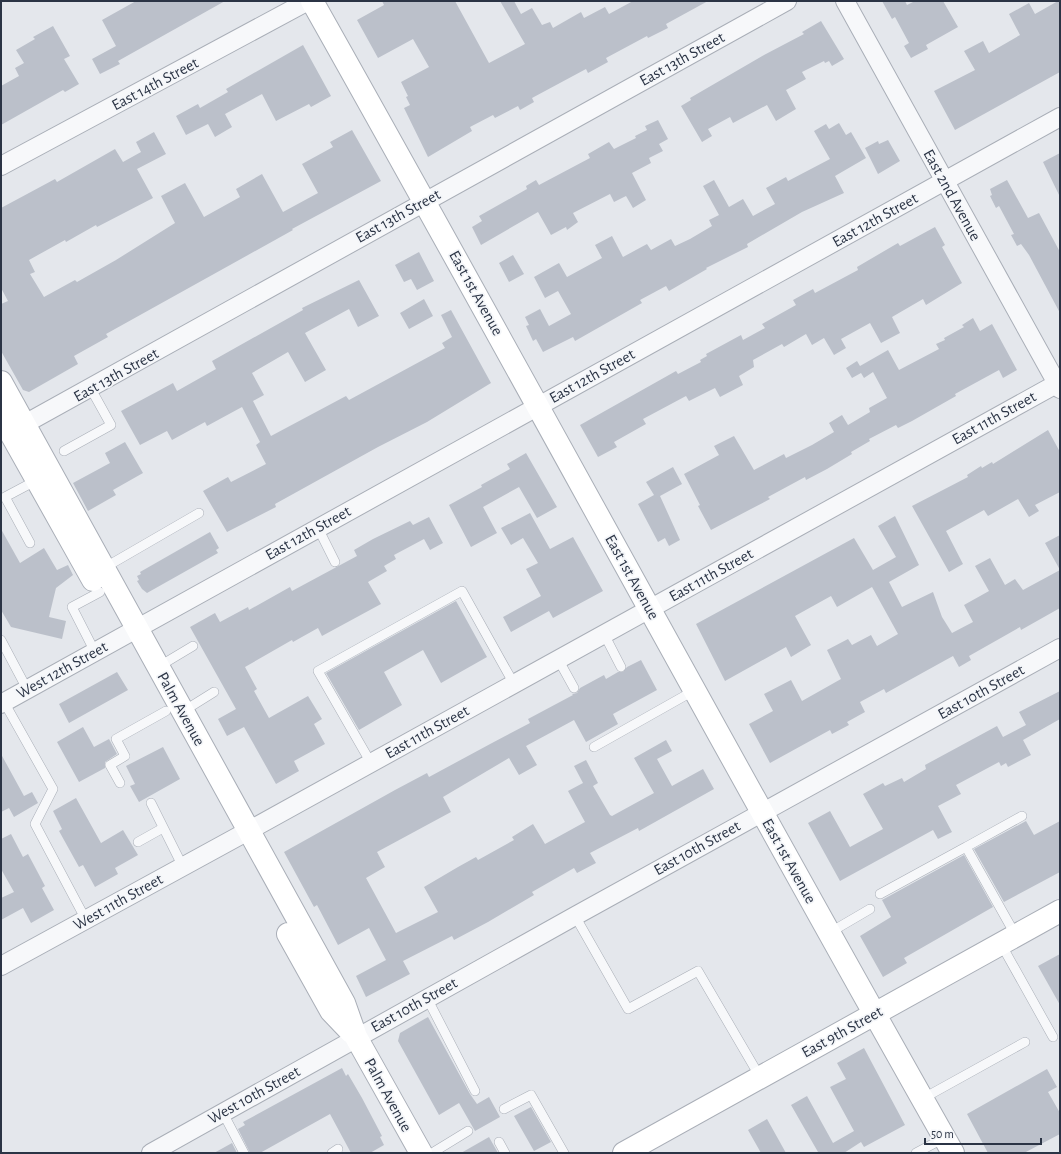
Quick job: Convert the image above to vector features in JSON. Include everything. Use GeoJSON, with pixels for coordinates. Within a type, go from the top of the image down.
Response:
{"type":"FeatureCollection","features":[{"type":"Feature","properties":{"kind":"main road","name":"East 1st Avenue"},"geometry":{"type":"LineString","coordinates":[[312,1],[425,201],[649,609],[948,1146]]}},
{"type":"Feature","properties":{"kind":"main road","name":"Palm Avenue"},"geometry":{"type":"LineString","coordinates":[[1,382],[9,427],[36,480],[100,592],[158,667],[174,711]]}},
{"type":"Feature","properties":{"kind":"main road","name":"Palm Avenue"},"geometry":{"type":"LineString","coordinates":[[9,427],[104,568],[130,632],[242,835],[344,1003],[356,1038],[421,1153]]}},
{"type":"Feature","properties":{"kind":"main road","name":"East 9th Street"},"geometry":{"type":"LineString","coordinates":[[624,1153],[1060,911]]}},
{"type":"Feature","properties":{"kind":"street","name":"East 14th Street"},"geometry":{"type":"LineString","coordinates":[[1,166],[308,1]]}},
{"type":"Feature","properties":{"kind":"street","name":"East 13th Street"},"geometry":{"type":"LineString","coordinates":[[9,427],[91,389],[425,201],[787,1]]}},
{"type":"Feature","properties":{"kind":"street","name":"East 2nd Avenue"},"geometry":{"type":"LineString","coordinates":[[845,1],[1059,385]]}},
{"type":"Feature","properties":{"kind":"street","name":"East 12th Street"},"geometry":{"type":"LineString","coordinates":[[130,632],[1060,117]]}},
{"type":"Feature","properties":{"kind":"street","name":"East 11th Street"},"geometry":{"type":"LineString","coordinates":[[242,835],[558,659],[1059,385]]}},
{"type":"Feature","properties":{"kind":"street","name":"West 12th Street"},"geometry":{"type":"LineString","coordinates":[[2,703],[130,632]]}},
{"type":"Feature","properties":{"kind":"street","name":"East 10th Street"},"geometry":{"type":"LineString","coordinates":[[356,1038],[1060,648]]}},
{"type":"Feature","properties":{"kind":"street","name":"West 11th Street"},"geometry":{"type":"LineString","coordinates":[[1,966],[242,835]]}},
{"type":"Feature","properties":{"kind":"street","name":"West 10th Street"},"geometry":{"type":"LineString","coordinates":[[151,1153],[356,1038]]}},
{"type":"Feature","properties":{"kind":"lane"},"geometry":{"type":"LineString","coordinates":[[64,450],[110,425],[91,389]]}},
{"type":"Feature","properties":{"kind":"lane"},"geometry":{"type":"LineString","coordinates":[[30,543],[5,497],[36,480]]}},
{"type":"Feature","properties":{"kind":"lane"},"geometry":{"type":"LineString","coordinates":[[104,568],[199,513]]}},
{"type":"Feature","properties":{"kind":"lane"},"geometry":{"type":"LineString","coordinates":[[318,528],[335,562]]}},
{"type":"Feature","properties":{"kind":"lane"},"geometry":{"type":"LineString","coordinates":[[371,763],[318,671],[462,591],[514,684]]}},
{"type":"Feature","properties":{"kind":"lane"},"geometry":{"type":"LineString","coordinates":[[95,652],[72,607],[100,592]]}},
{"type":"Feature","properties":{"kind":"lane"},"geometry":{"type":"LineString","coordinates":[[604,634],[621,667]]}},
{"type":"Feature","properties":{"kind":"lane"},"geometry":{"type":"LineString","coordinates":[[1,640],[27,689]]}},
{"type":"Feature","properties":{"kind":"lane"},"geometry":{"type":"LineString","coordinates":[[158,667],[193,646]]}},
{"type":"Feature","properties":{"kind":"lane"},"geometry":{"type":"LineString","coordinates":[[558,659],[574,688]]}},
{"type":"Feature","properties":{"kind":"lane"},"geometry":{"type":"LineString","coordinates":[[594,747],[695,690]]}},
{"type":"Feature","properties":{"kind":"lane"},"geometry":{"type":"LineString","coordinates":[[120,783],[110,765],[125,756],[116,739],[214,692]]}},
{"type":"Feature","properties":{"kind":"lane"},"geometry":{"type":"LineString","coordinates":[[2,703],[53,789],[35,824],[86,920]]}},
{"type":"Feature","properties":{"kind":"lane"},"geometry":{"type":"LineString","coordinates":[[151,803],[184,866]]}},
{"type":"Feature","properties":{"kind":"lane"},"geometry":{"type":"LineString","coordinates":[[880,894],[1022,816]]}},
{"type":"Feature","properties":{"kind":"lane"},"geometry":{"type":"LineString","coordinates":[[138,842],[163,828]]}},
{"type":"Feature","properties":{"kind":"lane"},"geometry":{"type":"LineString","coordinates":[[966,847],[1053,1036]]}},
{"type":"Feature","properties":{"kind":"lane"},"geometry":{"type":"LineString","coordinates":[[829,933],[870,909]]}},
{"type":"Feature","properties":{"kind":"lane"},"geometry":{"type":"LineString","coordinates":[[575,916],[628,1009],[698,971],[760,1078]]}},
{"type":"Feature","properties":{"kind":"lane"},"geometry":{"type":"LineString","coordinates":[[427,998],[475,1091]]}},
{"type":"Feature","properties":{"kind":"lane"},"geometry":{"type":"LineString","coordinates":[[922,1099],[1025,1042]]}},
{"type":"Feature","properties":{"kind":"lane"},"geometry":{"type":"LineString","coordinates":[[504,1109],[531,1095],[564,1153]]}},
{"type":"Feature","properties":{"kind":"lane"},"geometry":{"type":"LineString","coordinates":[[223,1112],[244,1153]]}},
{"type":"Feature","properties":{"kind":"lane"},"geometry":{"type":"LineString","coordinates":[[432,1153],[468,1132]]}},
{"type":"Feature","properties":{"kind":"lane"},"geometry":{"type":"LineString","coordinates":[[499,1142],[505,1153]]}},
{"type":"Feature","properties":{"kind":"lane"},"geometry":{"type":"LineString","coordinates":[[916,1153],[948,1146]]}},
{"type":"Feature","properties":{"kind":"building"},"geometry":{"type":"Polygon","coordinates":[[[136,1],[225,1],[118,61],[120,64],[100,74],[92,59],[116,46],[102,20],[136,1]]]}},
{"type":"Feature","properties":{"kind":"building"},"geometry":{"type":"Polygon","coordinates":[[[382,1],[455,1],[489,63],[525,44],[500,1],[514,1],[521,14],[532,8],[542,25],[550,22],[553,28],[581,12],[584,18],[605,7],[609,14],[633,1],[708,1],[666,24],[668,28],[648,38],[647,36],[606,58],[608,62],[588,73],[586,69],[532,98],[534,102],[520,110],[518,106],[495,118],[493,115],[470,127],[472,131],[428,157],[404,108],[410,105],[406,97],[408,96],[401,82],[429,67],[413,39],[378,58],[357,20],[384,5],[382,1]]]}},
{"type":"Feature","properties":{"kind":"building"},"geometry":{"type":"Polygon","coordinates":[[[882,1],[905,1],[907,5],[915,1],[943,1],[958,27],[926,45],[928,49],[911,58],[904,46],[909,43],[895,17],[892,19],[882,1]]]}},
{"type":"Feature","properties":{"kind":"building"},"geometry":{"type":"Polygon","coordinates":[[[1060,1],[1060,72],[955,130],[934,91],[975,70],[964,51],[983,41],[989,53],[1020,35],[1009,14],[1029,3],[1035,14],[1060,1]]]}},
{"type":"Feature","properties":{"kind":"building"},"geometry":{"type":"Polygon","coordinates":[[[821,21],[844,59],[832,66],[829,61],[825,63],[824,61],[802,72],[806,79],[786,90],[796,109],[776,121],[767,105],[733,123],[730,117],[708,129],[712,136],[702,142],[681,106],[691,100],[690,98],[764,55],[804,34],[802,32],[821,21]]]}},
{"type":"Feature","properties":{"kind":"building"},"geometry":{"type":"Polygon","coordinates":[[[53,26],[70,56],[64,59],[79,84],[65,92],[63,90],[1,125],[1,86],[19,76],[15,68],[24,63],[16,50],[35,39],[33,37],[53,26]]]}},
{"type":"Feature","properties":{"kind":"building"},"geometry":{"type":"Polygon","coordinates":[[[303,45],[331,96],[311,107],[309,104],[276,121],[262,94],[225,114],[232,127],[215,137],[208,124],[186,135],[176,116],[198,104],[200,108],[228,92],[226,89],[303,45]]]}},
{"type":"Feature","properties":{"kind":"building"},"geometry":{"type":"Polygon","coordinates":[[[658,120],[668,139],[659,144],[663,151],[649,158],[651,163],[632,173],[646,200],[633,208],[626,196],[614,202],[610,194],[573,213],[578,222],[567,230],[566,227],[551,235],[538,212],[481,245],[472,227],[482,221],[479,216],[527,189],[526,186],[536,180],[539,185],[590,158],[588,154],[609,142],[614,149],[636,138],[635,136],[647,130],[645,126],[658,120]]]}},
{"type":"Feature","properties":{"kind":"building"},"geometry":{"type":"Polygon","coordinates":[[[839,123],[846,135],[851,132],[866,158],[835,176],[844,193],[802,212],[747,244],[748,247],[706,268],[707,269],[669,291],[666,286],[640,300],[642,303],[575,341],[573,337],[543,352],[536,339],[533,341],[526,326],[529,325],[525,317],[540,309],[549,326],[571,314],[558,291],[545,298],[534,277],[559,263],[567,277],[602,258],[595,245],[612,236],[623,257],[647,244],[651,250],[671,239],[675,246],[690,239],[712,226],[709,220],[719,215],[703,186],[714,180],[729,207],[743,199],[753,216],[775,204],[766,188],[786,177],[788,181],[830,159],[814,131],[826,124],[829,129],[839,123]]]}},
{"type":"Feature","properties":{"kind":"building"},"geometry":{"type":"Polygon","coordinates":[[[352,130],[381,181],[292,229],[293,230],[106,334],[108,337],[74,356],[78,364],[29,392],[23,390],[1,351],[1,304],[8,301],[1,288],[1,208],[55,179],[57,182],[115,149],[123,162],[141,152],[136,142],[154,132],[166,154],[137,169],[153,198],[97,227],[96,225],[66,242],[65,240],[29,260],[35,272],[30,274],[44,297],[75,280],[77,282],[116,260],[175,223],[161,196],[185,183],[204,217],[240,197],[236,189],[262,174],[283,212],[318,193],[302,164],[333,147],[330,142],[352,130]]]}},
{"type":"Feature","properties":{"kind":"building"},"geometry":{"type":"Polygon","coordinates":[[[888,140],[900,161],[878,174],[865,148],[878,141],[879,144],[888,140]]]}},
{"type":"Feature","properties":{"kind":"building"},"geometry":{"type":"Polygon","coordinates":[[[1060,153],[1060,197],[1043,162],[1060,153]]]}},
{"type":"Feature","properties":{"kind":"building"},"geometry":{"type":"Polygon","coordinates":[[[1007,180],[1028,218],[1039,213],[1060,252],[1060,313],[1029,255],[1021,244],[1017,246],[1011,235],[1014,234],[999,206],[996,208],[990,196],[992,195],[990,189],[1007,180]]]}},
{"type":"Feature","properties":{"kind":"building"},"geometry":{"type":"Polygon","coordinates":[[[935,227],[945,245],[942,247],[962,283],[926,305],[923,299],[892,317],[900,333],[881,343],[870,323],[841,339],[846,348],[834,355],[824,338],[812,345],[806,334],[784,347],[782,344],[753,360],[754,367],[739,376],[743,385],[720,397],[715,388],[689,401],[686,396],[643,419],[646,424],[614,442],[617,447],[598,457],[580,425],[676,371],[678,374],[701,362],[700,360],[707,356],[706,354],[741,335],[743,340],[765,328],[762,324],[796,305],[793,300],[813,289],[815,293],[858,270],[857,267],[898,243],[900,246],[935,227]]]}},
{"type":"Feature","properties":{"kind":"building"},"geometry":{"type":"Polygon","coordinates":[[[419,252],[434,281],[417,290],[411,279],[404,282],[395,265],[419,252]]]}},
{"type":"Feature","properties":{"kind":"building"},"geometry":{"type":"Polygon","coordinates":[[[513,255],[524,274],[509,282],[499,263],[513,255]]]}},
{"type":"Feature","properties":{"kind":"building"},"geometry":{"type":"Polygon","coordinates":[[[359,280],[379,316],[358,327],[349,309],[305,333],[326,370],[305,382],[288,352],[252,373],[264,395],[253,401],[271,436],[346,396],[349,400],[445,348],[442,343],[452,337],[441,315],[451,310],[491,383],[427,422],[378,447],[275,504],[276,507],[227,532],[203,491],[228,477],[231,482],[266,464],[256,445],[260,442],[242,407],[207,426],[205,422],[172,440],[167,431],[140,445],[121,411],[173,383],[177,391],[216,369],[212,361],[303,310],[302,308],[359,280]]]}},
{"type":"Feature","properties":{"kind":"building"},"geometry":{"type":"Polygon","coordinates":[[[424,299],[433,316],[409,329],[400,313],[424,299]]]}},
{"type":"Feature","properties":{"kind":"building"},"geometry":{"type":"Polygon","coordinates":[[[973,318],[980,331],[992,324],[1017,370],[1003,378],[999,370],[955,394],[956,396],[912,421],[898,428],[896,425],[869,439],[870,441],[851,452],[852,454],[827,469],[806,480],[805,477],[768,497],[770,499],[711,530],[698,506],[700,505],[684,474],[719,455],[714,446],[734,436],[754,470],[784,454],[786,458],[834,432],[829,423],[842,415],[848,425],[870,412],[869,408],[887,398],[873,372],[864,378],[861,373],[852,378],[846,368],[857,361],[860,366],[888,350],[899,370],[939,349],[936,344],[945,340],[944,338],[964,327],[962,325],[973,318]]]}},
{"type":"Feature","properties":{"kind":"building"},"geometry":{"type":"Polygon","coordinates":[[[1048,430],[1060,452],[1060,492],[1035,505],[1039,511],[1029,517],[1018,499],[988,516],[984,510],[946,531],[963,564],[949,572],[912,506],[968,477],[967,475],[981,466],[982,468],[992,462],[993,464],[1048,430]]]}},
{"type":"Feature","properties":{"kind":"building"},"geometry":{"type":"Polygon","coordinates":[[[125,442],[143,473],[113,490],[116,495],[88,511],[73,483],[110,463],[105,453],[125,442]]]}},
{"type":"Feature","properties":{"kind":"building"},"geometry":{"type":"Polygon","coordinates":[[[526,453],[557,507],[537,518],[519,487],[483,507],[497,533],[471,547],[449,505],[482,487],[481,485],[510,469],[507,464],[526,453]]]}},
{"type":"Feature","properties":{"kind":"building"},"geometry":{"type":"Polygon","coordinates":[[[673,467],[682,484],[660,496],[680,540],[669,546],[665,538],[658,542],[638,504],[654,495],[646,482],[673,467]]]}},
{"type":"Feature","properties":{"kind":"building"},"geometry":{"type":"Polygon","coordinates":[[[530,513],[550,549],[573,537],[603,591],[553,618],[549,611],[511,632],[503,617],[541,596],[526,569],[538,563],[523,538],[511,545],[501,528],[530,513]]]}},
{"type":"Feature","properties":{"kind":"building"},"geometry":{"type":"Polygon","coordinates":[[[895,516],[919,565],[889,582],[902,607],[933,592],[942,617],[952,633],[973,622],[964,605],[989,591],[975,566],[990,558],[1005,585],[1015,579],[1023,590],[1060,570],[1060,608],[1021,630],[1020,627],[969,656],[971,660],[959,667],[953,656],[886,693],[884,689],[860,702],[865,712],[847,722],[849,725],[832,734],[830,730],[770,763],[749,724],[773,711],[764,694],[791,680],[802,701],[841,679],[827,650],[848,639],[852,645],[871,635],[877,646],[898,634],[872,587],[837,607],[831,596],[795,616],[811,645],[791,657],[786,647],[725,681],[696,624],[854,538],[873,570],[896,557],[878,526],[895,516]]]}},
{"type":"Feature","properties":{"kind":"building"},"geometry":{"type":"Polygon","coordinates":[[[429,517],[443,543],[430,550],[424,539],[394,555],[396,559],[384,566],[387,571],[368,582],[381,604],[322,636],[318,628],[293,642],[292,640],[245,667],[257,689],[254,691],[269,718],[308,696],[322,719],[314,724],[325,744],[294,761],[299,771],[276,784],[244,727],[227,736],[218,719],[236,709],[190,627],[215,613],[220,622],[248,607],[249,610],[290,587],[292,591],[357,556],[354,550],[373,539],[410,521],[413,525],[429,517]]]}},
{"type":"Feature","properties":{"kind":"building"},"geometry":{"type":"Polygon","coordinates":[[[1,529],[20,563],[44,548],[57,570],[68,565],[73,575],[56,588],[49,617],[66,621],[62,639],[11,627],[1,610],[1,529]]]}},
{"type":"Feature","properties":{"kind":"building"},"geometry":{"type":"Polygon","coordinates":[[[210,532],[219,548],[216,550],[218,553],[147,593],[142,589],[137,581],[139,580],[137,576],[141,574],[140,572],[210,532]]]}},
{"type":"Feature","properties":{"kind":"building"},"geometry":{"type":"Polygon","coordinates":[[[1060,535],[1060,570],[1045,543],[1060,535]]]}},
{"type":"Feature","properties":{"kind":"building"},"geometry":{"type":"Polygon","coordinates":[[[456,601],[487,657],[441,683],[423,650],[384,672],[402,705],[359,730],[326,673],[456,601]]]}},
{"type":"Feature","properties":{"kind":"building"},"geometry":{"type":"Polygon","coordinates":[[[641,660],[657,690],[613,714],[618,724],[586,742],[574,720],[526,746],[537,765],[519,775],[509,758],[443,797],[451,812],[377,852],[385,867],[366,878],[396,933],[438,912],[424,887],[458,867],[476,857],[478,860],[514,840],[512,837],[533,824],[545,844],[585,822],[568,791],[583,783],[574,766],[586,760],[598,783],[593,786],[612,816],[654,793],[634,758],[666,740],[672,751],[657,759],[672,786],[703,769],[714,789],[639,831],[638,828],[590,853],[596,863],[577,873],[574,868],[532,892],[534,895],[488,922],[454,940],[452,936],[403,961],[410,974],[366,997],[356,976],[386,960],[369,928],[338,945],[317,905],[314,907],[284,852],[427,773],[429,777],[530,723],[528,719],[573,695],[572,694],[577,693],[580,688],[604,675],[606,679],[618,672],[623,672],[627,667],[641,660]]]}},
{"type":"Feature","properties":{"kind":"building"},"geometry":{"type":"Polygon","coordinates":[[[117,672],[128,690],[69,723],[59,704],[117,672]]]}},
{"type":"Feature","properties":{"kind":"building"},"geometry":{"type":"Polygon","coordinates":[[[1060,691],[1060,719],[1023,740],[1031,755],[1008,767],[1006,763],[1001,766],[999,762],[956,785],[961,794],[938,806],[952,832],[938,839],[933,830],[840,881],[808,823],[830,811],[850,847],[883,829],[863,794],[883,783],[885,786],[902,778],[904,782],[926,769],[925,765],[997,726],[1003,737],[1026,725],[1019,712],[1060,691]]]}},
{"type":"Feature","properties":{"kind":"building"},"geometry":{"type":"Polygon","coordinates":[[[83,727],[94,747],[109,739],[117,754],[105,762],[105,768],[79,782],[57,742],[83,727]]]}},
{"type":"Feature","properties":{"kind":"building"},"geometry":{"type":"Polygon","coordinates":[[[163,747],[180,779],[139,802],[130,786],[135,784],[126,766],[163,747]]]}},
{"type":"Feature","properties":{"kind":"building"},"geometry":{"type":"Polygon","coordinates":[[[1,754],[24,796],[32,792],[38,803],[14,817],[9,808],[1,812],[1,754]]]}},
{"type":"Feature","properties":{"kind":"building"},"geometry":{"type":"Polygon","coordinates":[[[76,798],[101,843],[123,830],[138,855],[115,868],[118,874],[95,887],[83,865],[79,867],[59,831],[62,829],[53,811],[76,798]]]}},
{"type":"Feature","properties":{"kind":"building"},"geometry":{"type":"Polygon","coordinates":[[[1026,821],[1034,835],[1060,821],[1060,872],[1004,902],[974,849],[1026,821]]]}},
{"type":"Feature","properties":{"kind":"building"},"geometry":{"type":"Polygon","coordinates":[[[11,834],[23,857],[28,854],[45,886],[42,888],[54,910],[31,923],[23,908],[1,920],[1,898],[14,892],[1,869],[1,839],[11,834]]]}},
{"type":"Feature","properties":{"kind":"building"},"geometry":{"type":"Polygon","coordinates":[[[964,855],[993,907],[904,958],[907,963],[883,977],[860,936],[891,917],[882,900],[964,855]]]}},
{"type":"Feature","properties":{"kind":"building"},"geometry":{"type":"Polygon","coordinates":[[[1060,954],[1060,1005],[1038,966],[1060,954]]]}},
{"type":"Feature","properties":{"kind":"building"},"geometry":{"type":"Polygon","coordinates":[[[428,1017],[477,1104],[489,1097],[500,1117],[475,1131],[459,1103],[439,1115],[398,1041],[400,1033],[428,1017]]]}},
{"type":"Feature","properties":{"kind":"building"},"geometry":{"type":"Polygon","coordinates":[[[864,1048],[905,1125],[864,1147],[861,1142],[844,1153],[815,1153],[818,1152],[791,1105],[807,1096],[833,1143],[854,1131],[830,1087],[846,1079],[837,1063],[864,1048]]]}},
{"type":"Feature","properties":{"kind":"building"},"geometry":{"type":"Polygon","coordinates":[[[342,1068],[346,1076],[348,1074],[362,1098],[382,1136],[380,1137],[384,1145],[370,1153],[351,1153],[330,1114],[260,1153],[250,1153],[238,1129],[245,1125],[243,1122],[342,1068]]]}},
{"type":"Feature","properties":{"kind":"building"},"geometry":{"type":"Polygon","coordinates":[[[1047,1069],[1057,1087],[1048,1092],[1060,1113],[1060,1134],[1024,1153],[988,1153],[967,1114],[1047,1069]]]}},
{"type":"Feature","properties":{"kind":"building"},"geometry":{"type":"Polygon","coordinates":[[[531,1107],[551,1142],[534,1151],[514,1116],[531,1107]]]}},
{"type":"Feature","properties":{"kind":"building"},"geometry":{"type":"Polygon","coordinates":[[[767,1119],[786,1153],[761,1153],[748,1130],[767,1119]]]}},
{"type":"Feature","properties":{"kind":"building"},"geometry":{"type":"Polygon","coordinates":[[[489,1137],[498,1153],[461,1153],[489,1137]]]}},
{"type":"Feature","properties":{"kind":"building"},"geometry":{"type":"Polygon","coordinates":[[[232,1143],[237,1153],[214,1153],[232,1143]]]}}]}
